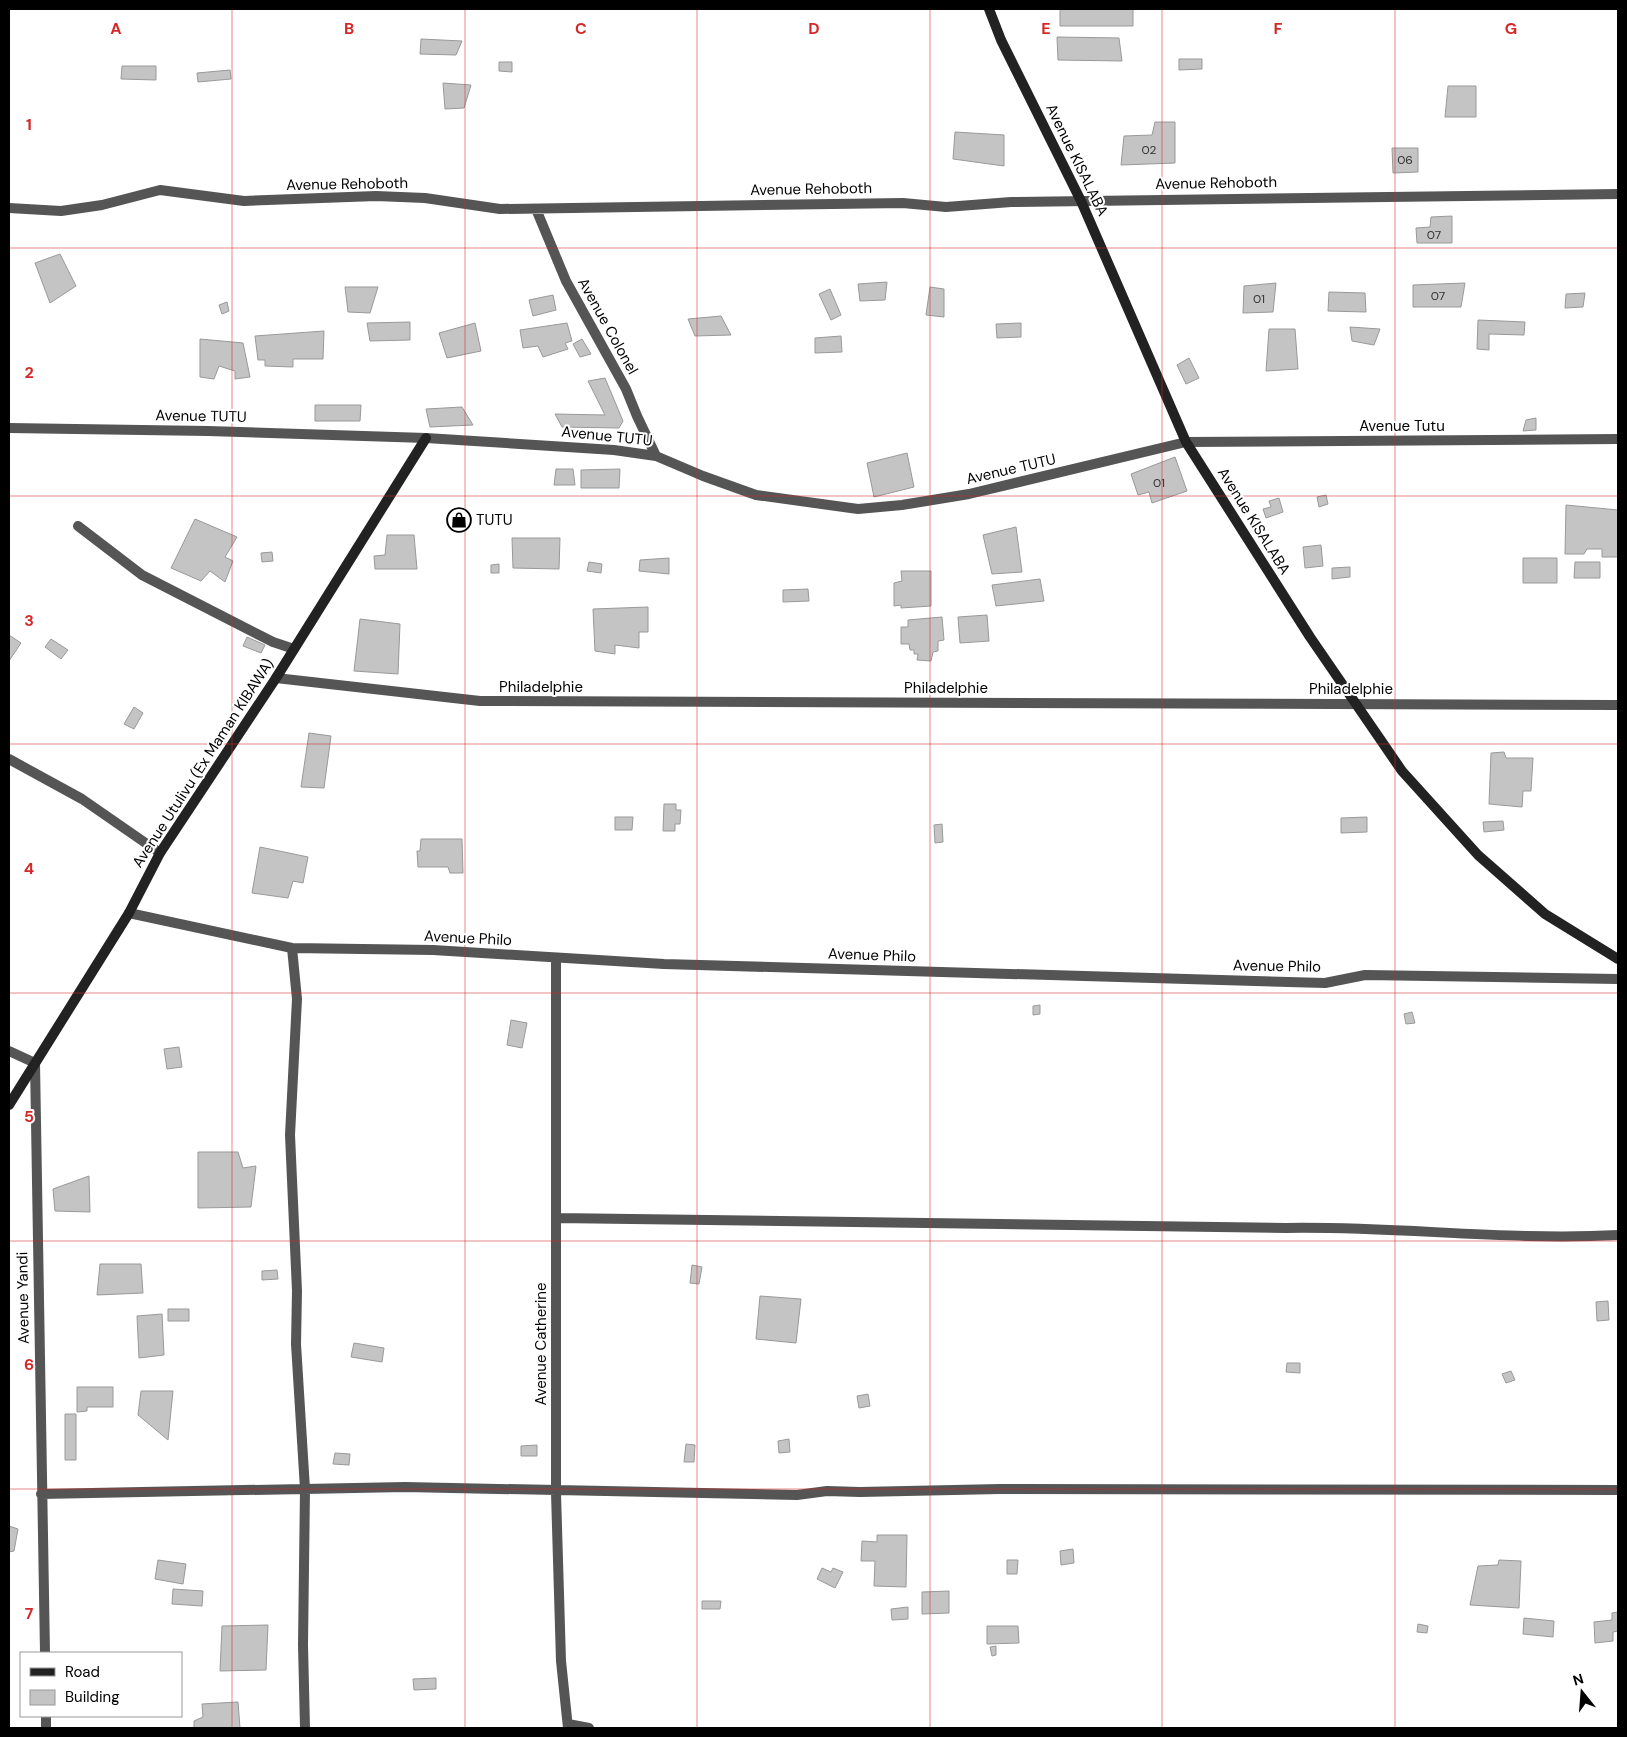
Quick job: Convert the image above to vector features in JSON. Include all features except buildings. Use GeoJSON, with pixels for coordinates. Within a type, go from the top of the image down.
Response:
{"type":"FeatureCollection","features":[{"type":"Feature","properties":{"kind":"street","name":"Avenue KISALABA"},"geometry":{"type":"LineString","coordinates":[[989,9],[1001,40],[1081,201],[1186,442],[1310,637],[1402,771],[1478,855],[1545,914],[1618,959]]}},
{"type":"Feature","properties":{"kind":"street","name":"Avenue Rehoboth"},"geometry":{"type":"LineString","coordinates":[[9,208],[60,211],[102,206],[160,190],[244,201],[376,196],[425,198],[500,209],[694,204],[783,206],[903,203],[946,207],[1011,202],[1618,194]]}},
{"type":"Feature","properties":{"kind":"street","name":"Avenue Colonel"},"geometry":{"type":"LineString","coordinates":[[536,209],[566,281],[626,389],[636,416],[656,456]]}},
{"type":"Feature","properties":{"kind":"street","name":"Avenue TUTU"},"geometry":{"type":"LineString","coordinates":[[9,428],[208,431],[426,438],[536,444],[656,456],[703,476],[756,495],[858,509],[902,505],[969,494],[1186,442]]}},
{"type":"Feature","properties":{"kind":"street","name":"Avenue Utulivu (Ex Maman KIBAWA)"},"geometry":{"type":"LineString","coordinates":[[9,1105],[129,913],[160,852],[276,678],[426,438]]}},
{"type":"Feature","properties":{"kind":"street","name":"Avenue Tutu"},"geometry":{"type":"LineString","coordinates":[[1186,442],[1618,439]]}},
{"type":"Feature","properties":{"kind":"street"},"geometry":{"type":"LineString","coordinates":[[78,526],[142,575],[273,642],[294,649]]}},
{"type":"Feature","properties":{"kind":"street","name":"Philadelphie"},"geometry":{"type":"LineString","coordinates":[[276,678],[480,702],[1618,705]]}},
{"type":"Feature","properties":{"kind":"street"},"geometry":{"type":"LineString","coordinates":[[9,759],[82,799],[160,852]]}},
{"type":"Feature","properties":{"kind":"street","name":"Avenue Philo"},"geometry":{"type":"LineString","coordinates":[[129,913],[292,948],[433,950],[664,964],[1326,983],[1366,975],[1618,979]]}},
{"type":"Feature","properties":{"kind":"street"},"geometry":{"type":"LineString","coordinates":[[292,948],[297,999],[290,1135],[297,1291],[296,1344],[305,1489],[303,1645],[305,1728]]}},
{"type":"Feature","properties":{"kind":"street","name":"Avenue Catherine"},"geometry":{"type":"LineString","coordinates":[[556,958],[556,1490],[561,1661],[568,1726]]}},
{"type":"Feature","properties":{"kind":"street"},"geometry":{"type":"LineString","coordinates":[[9,1051],[35,1063]]}},
{"type":"Feature","properties":{"kind":"street","name":"Avenue Yandi"},"geometry":{"type":"LineString","coordinates":[[35,1063],[45,1652]]}},
{"type":"Feature","properties":{"kind":"street"},"geometry":{"type":"LineString","coordinates":[[556,1218],[1286,1228],[1338,1227],[1504,1235],[1618,1235]]}},
{"type":"Feature","properties":{"kind":"street"},"geometry":{"type":"LineString","coordinates":[[41,1494],[405,1487],[797,1495],[827,1491],[1010,1489],[1618,1490]]}},
{"type":"Feature","properties":{"kind":"street"},"geometry":{"type":"LineString","coordinates":[[568,1726],[589,1728]]}},
{"type":"Feature","properties":{"kind":"place","name":"TUTU"},"geometry":{"type":"Point","coordinates":[459,520]}}]}
